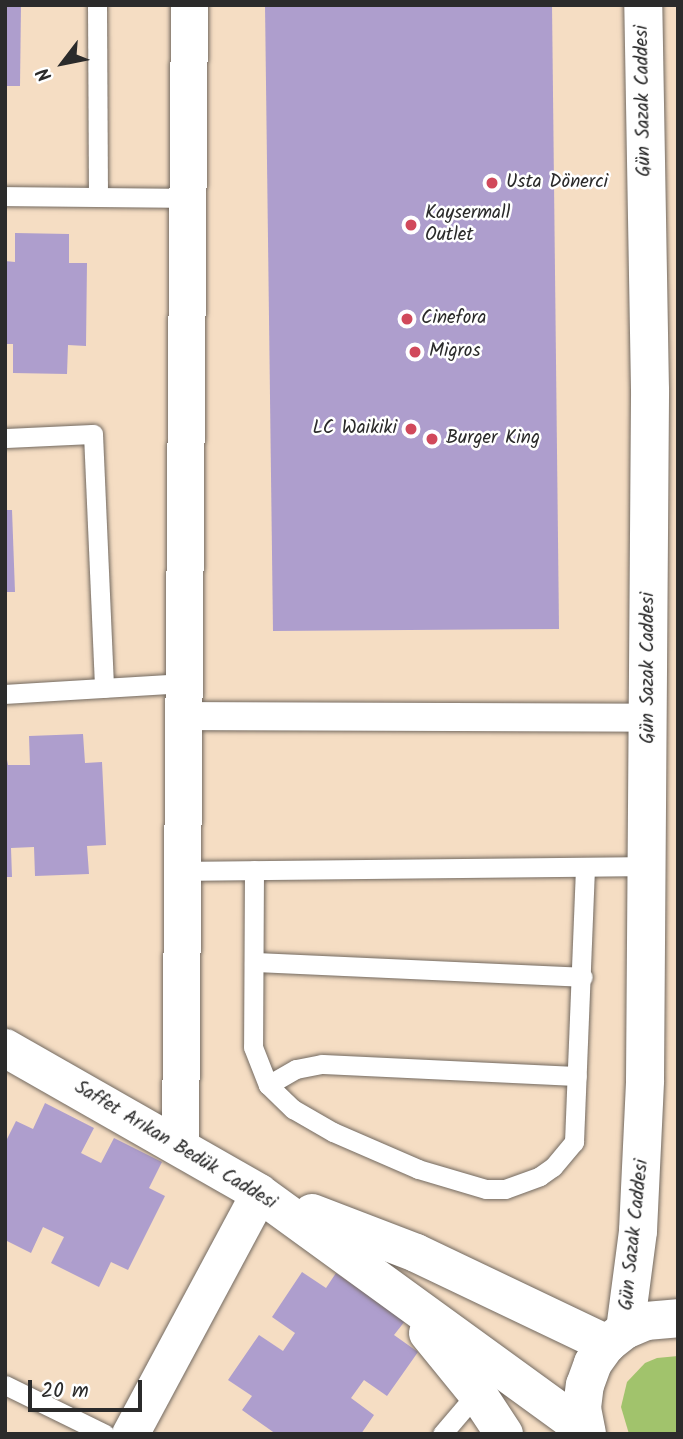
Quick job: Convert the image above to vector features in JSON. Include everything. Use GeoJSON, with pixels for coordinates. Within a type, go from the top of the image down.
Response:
{"type":"FeatureCollection","features":[{"type":"Feature","properties":{"kind":"street"},"geometry":{"type":"LineString","coordinates":[[180,1146],[189,5]]}},
{"type":"Feature","properties":{"kind":"street","name":"Gün Sazak Caddesi"},"geometry":{"type":"LineString","coordinates":[[616,1337],[643,1166],[650,390],[643,5]]}},
{"type":"Feature","properties":{"kind":"street"},"geometry":{"type":"LineString","coordinates":[[184,699],[649,718]]}},
{"type":"Feature","properties":{"kind":"street","name":"Saffet Arıkan Bedük Caddesi"},"geometry":{"type":"LineString","coordinates":[[5,1048],[259,1193],[340,1250]]}},
{"type":"Feature","properties":{"kind":"street"},"geometry":{"type":"LineString","coordinates":[[130,1434],[259,1193],[416,1253],[616,1337]]}},
{"type":"Feature","properties":{"kind":"street"},"geometry":{"type":"LineString","coordinates":[[340,1250],[587,1432]]}},
{"type":"Feature","properties":{"kind":"street"},"geometry":{"type":"LineString","coordinates":[[340,1250],[390,1294],[436,1342],[477,1393],[504,1434]]}},
{"type":"Feature","properties":{"kind":"street"},"geometry":{"type":"LineString","coordinates":[[587,1432],[582,1408],[585,1385],[593,1363],[616,1337],[646,1321],[678,1318]]}},
{"type":"Feature","properties":{"kind":"lane"},"geometry":{"type":"LineString","coordinates":[[97,5],[98,197]]}},
{"type":"Feature","properties":{"kind":"lane"},"geometry":{"type":"LineString","coordinates":[[5,196],[187,198]]}},
{"type":"Feature","properties":{"kind":"lane"},"geometry":{"type":"LineString","coordinates":[[5,438],[93,434],[104,688]]}},
{"type":"Feature","properties":{"kind":"lane"},"geometry":{"type":"LineString","coordinates":[[5,694],[104,688],[184,699]]}},
{"type":"Feature","properties":{"kind":"lane"},"geometry":{"type":"LineString","coordinates":[[182,871],[646,866]]}},
{"type":"Feature","properties":{"kind":"lane"},"geometry":{"type":"LineString","coordinates":[[254,870],[253,1047],[268,1085],[293,1109],[375,1152],[452,1180],[486,1189],[505,1189],[540,1177],[553,1167],[574,1142],[583,977],[585,867]]}},
{"type":"Feature","properties":{"kind":"lane"},"geometry":{"type":"LineString","coordinates":[[254,962],[583,977]]}},
{"type":"Feature","properties":{"kind":"lane"},"geometry":{"type":"LineString","coordinates":[[268,1085],[296,1069],[322,1064],[577,1076]]}},
{"type":"Feature","properties":{"kind":"lane"},"geometry":{"type":"LineString","coordinates":[[5,1385],[105,1434]]}},
{"type":"Feature","properties":{"kind":"lane"},"geometry":{"type":"LineString","coordinates":[[442,1434],[477,1393]]}},
{"type":"Feature","properties":{"kind":"green space"},"geometry":{"type":"Polygon","coordinates":[[[678,1356],[678,1434],[629,1434],[621,1407],[627,1382],[645,1363],[657,1358],[678,1356]]]}},
{"type":"Feature","properties":{"kind":"building"},"geometry":{"type":"Polygon","coordinates":[[[5,5],[21,5],[20,86],[5,86],[5,5]]]}},
{"type":"Feature","properties":{"kind":"building","name":"Kaysermall Outlet"},"geometry":{"type":"Polygon","coordinates":[[[265,5],[552,5],[559,629],[273,631],[265,5]]]}},
{"type":"Feature","properties":{"kind":"building"},"geometry":{"type":"Polygon","coordinates":[[[15,233],[69,234],[69,263],[87,263],[86,346],[68,345],[67,374],[13,373],[13,344],[5,344],[5,261],[15,262],[15,233]]]}},
{"type":"Feature","properties":{"kind":"building"},"geometry":{"type":"Polygon","coordinates":[[[5,510],[12,510],[15,592],[5,592],[5,510]]]}},
{"type":"Feature","properties":{"kind":"building"},"geometry":{"type":"Polygon","coordinates":[[[83,734],[85,763],[102,762],[106,845],[87,846],[89,874],[35,876],[34,847],[11,848],[12,877],[5,877],[5,749],[8,765],[30,765],[29,736],[83,734]]]}},
{"type":"Feature","properties":{"kind":"building"},"geometry":{"type":"Polygon","coordinates":[[[45,1103],[94,1128],[81,1153],[101,1163],[114,1138],[162,1162],[149,1188],[165,1196],[128,1270],[111,1262],[99,1287],[51,1263],[64,1237],[43,1227],[31,1253],[5,1240],[5,1143],[16,1121],[33,1129],[45,1103]]]}},
{"type":"Feature","properties":{"kind":"building"},"geometry":{"type":"Polygon","coordinates":[[[302,1272],[326,1288],[336,1273],[405,1321],[394,1335],[418,1352],[387,1396],[364,1380],[351,1398],[374,1415],[361,1434],[276,1434],[242,1410],[252,1396],[228,1380],[259,1335],[283,1351],[295,1333],[272,1317],[302,1272]]]}},
{"type":"Feature","properties":{"kind":"place","name":"Usta Dönerci"},"geometry":{"type":"Point","coordinates":[492,183]}},
{"type":"Feature","properties":{"kind":"place","name":"Kaysermall Outlet"},"geometry":{"type":"Point","coordinates":[411,225]}},
{"type":"Feature","properties":{"kind":"place","name":"Cinefora"},"geometry":{"type":"Point","coordinates":[407,319]}},
{"type":"Feature","properties":{"kind":"place","name":"Migros"},"geometry":{"type":"Point","coordinates":[415,352]}},
{"type":"Feature","properties":{"kind":"place","name":"LC Waikiki"},"geometry":{"type":"Point","coordinates":[411,429]}},
{"type":"Feature","properties":{"kind":"place","name":"Burger King"},"geometry":{"type":"Point","coordinates":[432,439]}}]}
